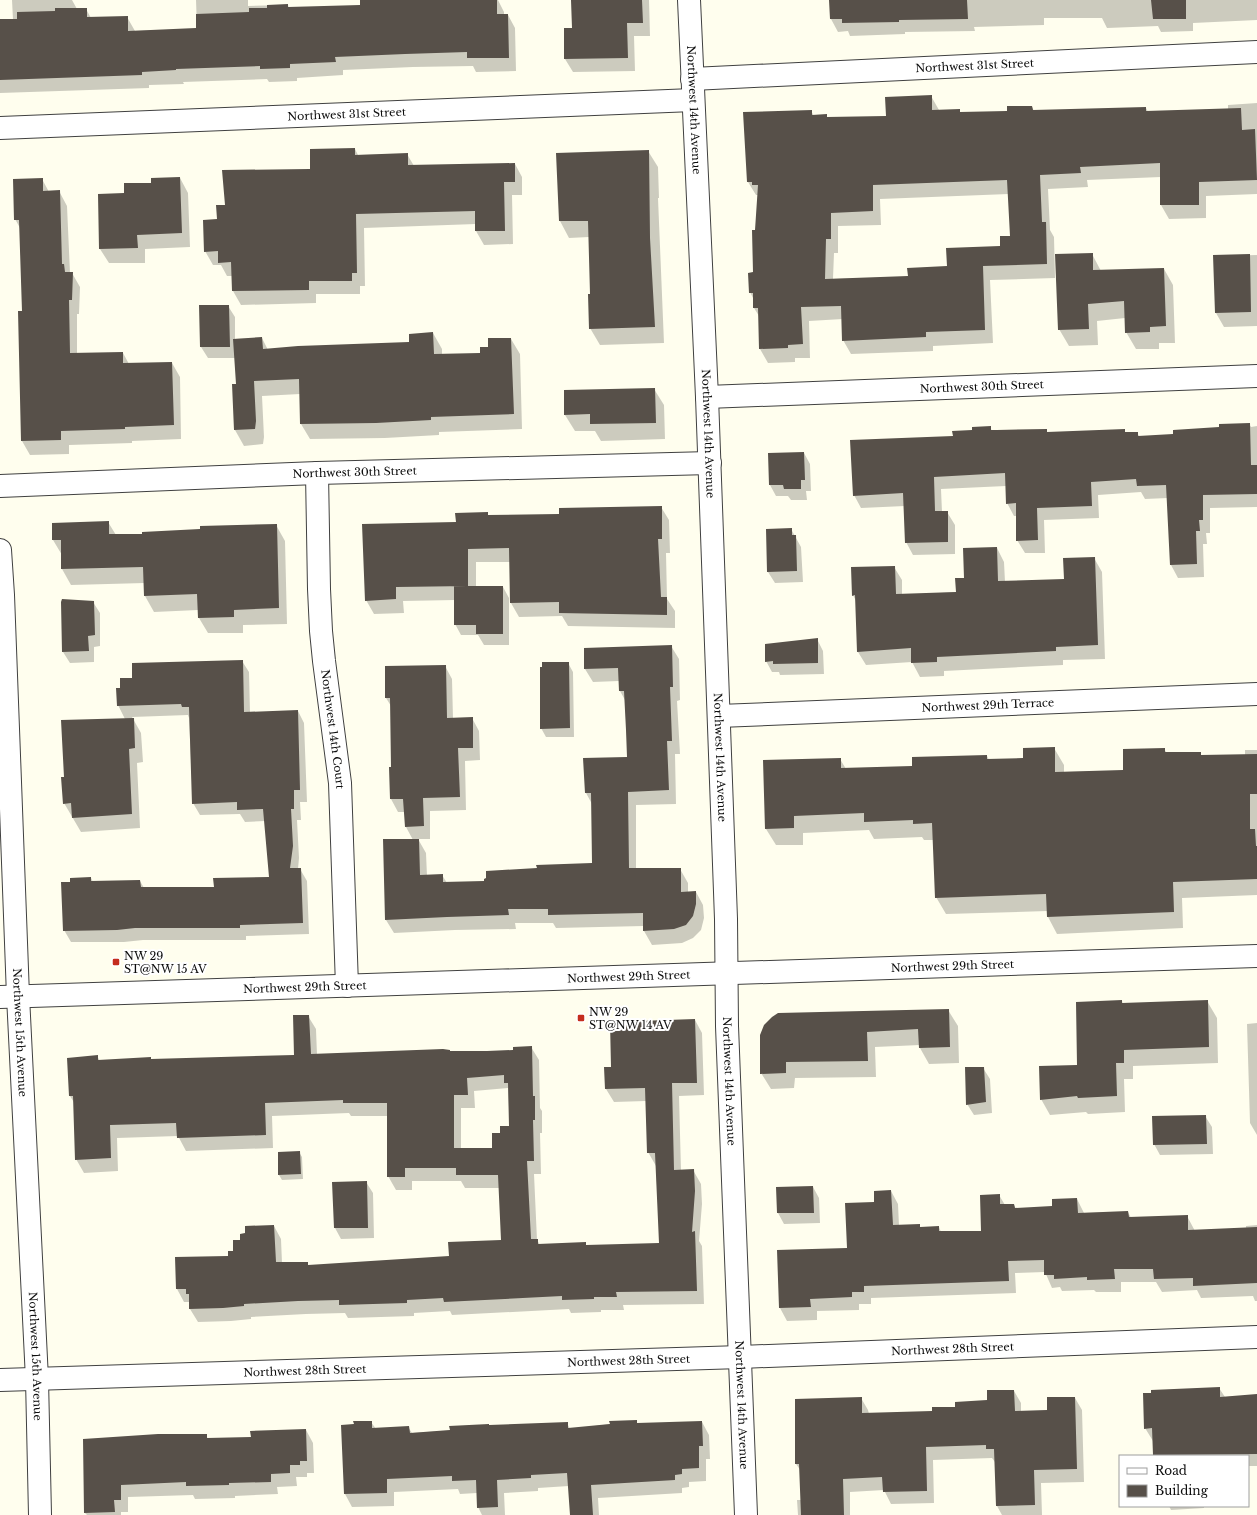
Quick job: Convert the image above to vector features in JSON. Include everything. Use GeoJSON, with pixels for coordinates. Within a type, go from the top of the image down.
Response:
{"type":"FeatureCollection","features":[{"type":"Feature","properties":{"kind":"street","name":"Northwest 14th Avenue"},"geometry":{"type":"LineString","coordinates":[[689,0],[710,463],[719,716],[727,1026],[746,1515]]}},
{"type":"Feature","properties":{"kind":"street","name":"Northwest 31st Street"},"geometry":{"type":"LineString","coordinates":[[0,128],[692,89],[1257,52]]}},
{"type":"Feature","properties":{"kind":"street","name":"Northwest 30th Street"},"geometry":{"type":"LineString","coordinates":[[707,397],[1257,376]]}},
{"type":"Feature","properties":{"kind":"street","name":"Northwest 30th Street"},"geometry":{"type":"LineString","coordinates":[[0,486],[317,473],[710,463]]}},
{"type":"Feature","properties":{"kind":"street","name":"Northwest 14th Court"},"geometry":{"type":"LineString","coordinates":[[317,473],[321,631],[340,783],[347,986]]}},
{"type":"Feature","properties":{"kind":"street","name":"Northwest 15th Avenue"},"geometry":{"type":"LineString","coordinates":[[0,550],[3,595],[9,996],[37,1379],[40,1515]]}},
{"type":"Feature","properties":{"kind":"street","name":"Northwest 29th Terrace"},"geometry":{"type":"LineString","coordinates":[[719,716],[1257,694]]}},
{"type":"Feature","properties":{"kind":"street","name":"Northwest 29th Street"},"geometry":{"type":"LineString","coordinates":[[9,996],[1257,956]]}},
{"type":"Feature","properties":{"kind":"street","name":"Northwest 28th Street"},"geometry":{"type":"LineString","coordinates":[[0,1380],[741,1356],[1257,1337]]}},
{"type":"Feature","properties":{"kind":"building"},"geometry":{"type":"Polygon","coordinates":[[[360,0],[497,0],[497,14],[508,14],[509,58],[467,58],[467,52],[335,57],[336,62],[290,64],[290,68],[260,69],[260,66],[176,69],[142,72],[142,75],[0,80],[0,19],[17,19],[17,12],[55,11],[55,8],[87,8],[87,17],[128,16],[128,31],[196,28],[196,14],[249,12],[249,8],[267,8],[267,5],[288,4],[288,7],[360,5],[360,0]]]}},
{"type":"Feature","properties":{"kind":"building"},"geometry":{"type":"Polygon","coordinates":[[[571,0],[642,0],[643,23],[627,23],[628,58],[564,59],[564,28],[572,28],[571,0]]]}},
{"type":"Feature","properties":{"kind":"building"},"geometry":{"type":"Polygon","coordinates":[[[829,0],[967,0],[968,19],[842,23],[842,19],[830,19],[829,0]]]}},
{"type":"Feature","properties":{"kind":"building"},"geometry":{"type":"Polygon","coordinates":[[[1151,0],[1186,0],[1186,19],[1153,19],[1151,0]]]}},
{"type":"Feature","properties":{"kind":"building"},"geometry":{"type":"Polygon","coordinates":[[[932,95],[932,110],[960,109],[960,112],[1007,111],[1007,106],[1032,106],[1033,110],[1146,107],[1146,111],[1241,108],[1242,130],[1255,129],[1257,180],[1199,182],[1199,205],[1160,205],[1160,163],[1080,167],[1081,173],[1040,175],[1042,222],[1046,222],[1047,264],[983,266],[985,330],[926,332],[926,337],[842,341],[841,306],[801,307],[803,344],[788,345],[788,348],[759,349],[758,308],[753,308],[753,293],[749,293],[748,273],[753,272],[752,230],[755,230],[758,185],[752,185],[752,182],[747,182],[743,112],[812,110],[812,115],[827,114],[827,117],[886,116],[885,97],[932,95]],[[1007,180],[873,185],[873,211],[831,213],[831,239],[826,239],[825,279],[908,276],[907,268],[947,266],[946,248],[1000,246],[1000,236],[1010,236],[1007,180]]]}},
{"type":"Feature","properties":{"kind":"building"},"geometry":{"type":"Polygon","coordinates":[[[355,148],[355,155],[408,153],[408,165],[515,163],[515,182],[504,182],[505,231],[475,231],[475,211],[356,214],[357,273],[352,273],[352,281],[309,281],[309,290],[232,291],[231,262],[218,263],[218,251],[204,252],[203,220],[217,219],[216,205],[225,205],[222,170],[310,169],[310,149],[355,148]]]}},
{"type":"Feature","properties":{"kind":"building"},"geometry":{"type":"Polygon","coordinates":[[[649,150],[650,238],[655,327],[589,329],[588,294],[590,294],[588,221],[559,221],[556,153],[649,150]]]}},
{"type":"Feature","properties":{"kind":"building"},"geometry":{"type":"Polygon","coordinates":[[[180,177],[182,233],[137,235],[138,248],[99,249],[98,194],[124,193],[124,183],[151,183],[151,178],[180,177]]]}},
{"type":"Feature","properties":{"kind":"building"},"geometry":{"type":"Polygon","coordinates":[[[43,178],[43,191],[60,190],[62,264],[64,264],[65,272],[73,272],[72,300],[69,300],[70,353],[123,352],[123,363],[172,362],[174,425],[125,427],[125,429],[61,431],[61,440],[21,441],[18,311],[22,311],[19,220],[14,220],[13,179],[43,178]]]}},
{"type":"Feature","properties":{"kind":"building"},"geometry":{"type":"Polygon","coordinates":[[[1093,253],[1093,270],[1164,268],[1166,326],[1150,327],[1150,332],[1125,333],[1124,301],[1088,304],[1089,329],[1058,330],[1055,254],[1093,253]]]}},
{"type":"Feature","properties":{"kind":"building"},"geometry":{"type":"Polygon","coordinates":[[[1250,254],[1251,312],[1215,313],[1213,255],[1250,254]]]}},
{"type":"Feature","properties":{"kind":"building"},"geometry":{"type":"Polygon","coordinates":[[[199,305],[229,305],[230,347],[200,347],[199,305]]]}},
{"type":"Feature","properties":{"kind":"building"},"geometry":{"type":"Polygon","coordinates":[[[433,332],[434,354],[480,353],[480,347],[488,347],[488,338],[511,338],[514,414],[431,417],[431,420],[376,423],[300,424],[299,379],[254,381],[255,429],[234,430],[232,384],[236,384],[233,339],[262,337],[263,349],[298,346],[409,342],[409,334],[433,332]]]}},
{"type":"Feature","properties":{"kind":"building"},"geometry":{"type":"Polygon","coordinates":[[[655,388],[656,423],[590,424],[590,414],[564,415],[564,390],[655,388]]]}},
{"type":"Feature","properties":{"kind":"building"},"geometry":{"type":"Polygon","coordinates":[[[1250,423],[1251,465],[1257,465],[1257,494],[1203,495],[1203,520],[1199,520],[1200,531],[1196,531],[1197,564],[1170,565],[1166,485],[1137,486],[1136,479],[1091,482],[1092,506],[1037,508],[1038,540],[1016,541],[1016,503],[1006,504],[1005,473],[934,477],[935,511],[948,511],[948,542],[905,543],[903,493],[853,496],[850,440],[953,436],[952,431],[972,430],[972,427],[991,426],[991,430],[1047,429],[1047,432],[1125,429],[1125,432],[1138,432],[1138,436],[1173,434],[1173,430],[1219,427],[1219,424],[1250,423]]]}},
{"type":"Feature","properties":{"kind":"building"},"geometry":{"type":"Polygon","coordinates":[[[804,452],[805,480],[801,480],[801,489],[784,489],[783,485],[769,485],[768,453],[804,452]]]}},
{"type":"Feature","properties":{"kind":"building"},"geometry":{"type":"Polygon","coordinates":[[[662,506],[662,539],[658,539],[661,597],[667,597],[667,615],[559,613],[559,602],[510,603],[509,548],[468,549],[468,586],[396,587],[396,599],[365,601],[362,524],[456,522],[455,513],[488,512],[488,515],[559,514],[559,508],[662,506]]]}},
{"type":"Feature","properties":{"kind":"building"},"geometry":{"type":"Polygon","coordinates":[[[109,521],[109,534],[142,534],[142,532],[200,529],[200,526],[277,524],[279,608],[234,610],[234,617],[198,618],[197,594],[144,596],[143,567],[61,569],[61,540],[52,540],[52,523],[109,521]]]}},
{"type":"Feature","properties":{"kind":"building"},"geometry":{"type":"Polygon","coordinates":[[[792,528],[792,535],[796,535],[797,571],[767,572],[766,529],[792,528]]]}},
{"type":"Feature","properties":{"kind":"building"},"geometry":{"type":"Polygon","coordinates":[[[997,547],[998,581],[1064,579],[1063,558],[1095,557],[1098,645],[1056,647],[1056,651],[937,657],[937,662],[911,663],[911,648],[857,652],[855,595],[852,596],[851,567],[895,566],[896,594],[956,592],[955,578],[964,578],[963,548],[997,547]]]}},
{"type":"Feature","properties":{"kind":"building"},"geometry":{"type":"Polygon","coordinates":[[[454,586],[503,586],[503,634],[476,634],[476,625],[454,625],[454,586]]]}},
{"type":"Feature","properties":{"kind":"building"},"geometry":{"type":"Polygon","coordinates":[[[62,599],[94,601],[95,635],[88,636],[89,651],[62,652],[62,599]]]}},
{"type":"Feature","properties":{"kind":"building"},"geometry":{"type":"Polygon","coordinates":[[[818,638],[818,663],[773,664],[773,661],[765,662],[765,644],[818,638]]]}},
{"type":"Feature","properties":{"kind":"building"},"geometry":{"type":"Polygon","coordinates":[[[672,645],[673,687],[670,687],[672,741],[667,741],[669,790],[628,792],[629,868],[681,868],[681,892],[696,891],[696,904],[693,916],[686,925],[674,929],[643,931],[643,913],[548,915],[548,909],[508,909],[509,915],[385,920],[383,839],[419,839],[420,875],[443,874],[443,882],[484,881],[486,878],[486,871],[537,868],[536,865],[592,863],[591,793],[585,793],[583,758],[627,757],[626,730],[624,691],[619,691],[618,668],[584,669],[584,648],[672,645]]]}},
{"type":"Feature","properties":{"kind":"building"},"geometry":{"type":"Polygon","coordinates":[[[243,660],[244,712],[298,710],[300,790],[294,790],[294,809],[291,809],[293,846],[290,868],[301,868],[303,923],[240,925],[240,928],[135,928],[117,930],[63,931],[61,882],[70,882],[70,878],[91,877],[91,881],[140,880],[141,887],[214,887],[213,878],[269,877],[263,809],[237,810],[237,802],[192,804],[189,707],[182,707],[181,704],[117,706],[116,688],[120,688],[120,678],[132,678],[132,663],[243,660]]]}},
{"type":"Feature","properties":{"kind":"building"},"geometry":{"type":"Polygon","coordinates":[[[542,662],[569,662],[570,728],[540,729],[540,667],[542,667],[542,662]]]}},
{"type":"Feature","properties":{"kind":"building"},"geometry":{"type":"Polygon","coordinates":[[[446,665],[447,718],[473,717],[473,748],[458,748],[460,797],[423,798],[424,826],[405,827],[403,799],[390,799],[390,698],[385,698],[385,666],[446,665]]]}},
{"type":"Feature","properties":{"kind":"building"},"geometry":{"type":"Polygon","coordinates":[[[134,718],[135,748],[129,749],[132,814],[72,818],[71,803],[63,804],[61,777],[64,777],[61,720],[134,718]]]}},
{"type":"Feature","properties":{"kind":"building"},"geometry":{"type":"Polygon","coordinates":[[[1055,747],[1055,772],[1123,770],[1123,749],[1165,748],[1165,752],[1201,752],[1201,755],[1257,754],[1257,794],[1250,794],[1250,829],[1255,829],[1257,846],[1257,879],[1173,882],[1174,912],[1047,917],[1046,894],[935,898],[932,823],[913,824],[913,820],[864,822],[864,813],[794,816],[794,828],[765,829],[763,760],[841,758],[841,768],[912,766],[912,757],[987,755],[987,759],[1023,758],[1023,748],[1055,747]]]}},
{"type":"Feature","properties":{"kind":"building"},"geometry":{"type":"Polygon","coordinates":[[[1122,1000],[1122,1003],[1208,1000],[1209,1047],[1124,1050],[1124,1063],[1116,1063],[1117,1096],[1078,1098],[1077,1096],[1040,1100],[1039,1066],[1077,1065],[1076,1002],[1122,1000]]]}},
{"type":"Feature","properties":{"kind":"building"},"geometry":{"type":"Polygon","coordinates":[[[949,1009],[950,1047],[919,1048],[918,1029],[867,1032],[868,1061],[786,1062],[786,1073],[760,1074],[760,1035],[764,1025],[778,1013],[949,1009]]]}},
{"type":"Feature","properties":{"kind":"building"},"geometry":{"type":"Polygon","coordinates":[[[293,1015],[309,1015],[311,1054],[443,1049],[450,1051],[487,1051],[513,1050],[513,1047],[532,1046],[533,1096],[535,1096],[535,1120],[533,1120],[534,1161],[527,1161],[531,1239],[538,1239],[538,1244],[586,1242],[586,1245],[659,1243],[655,1153],[647,1153],[645,1088],[605,1089],[604,1067],[611,1067],[610,1022],[695,1019],[697,1083],[672,1083],[674,1170],[694,1169],[695,1191],[692,1232],[695,1231],[697,1291],[616,1292],[617,1297],[594,1297],[594,1299],[562,1300],[562,1296],[444,1302],[443,1298],[407,1300],[407,1303],[339,1305],[339,1300],[298,1301],[244,1304],[244,1306],[223,1308],[189,1309],[189,1294],[186,1294],[186,1289],[176,1289],[175,1257],[228,1256],[228,1251],[233,1251],[233,1240],[240,1240],[240,1234],[245,1233],[245,1226],[274,1225],[276,1262],[308,1262],[308,1265],[449,1256],[448,1242],[501,1240],[498,1175],[456,1175],[456,1168],[405,1168],[405,1177],[387,1177],[387,1103],[343,1103],[343,1100],[265,1103],[266,1135],[177,1138],[176,1123],[110,1125],[111,1158],[75,1160],[73,1096],[69,1096],[67,1058],[98,1055],[98,1060],[151,1057],[151,1059],[294,1055],[293,1015]],[[504,1075],[467,1078],[468,1095],[454,1095],[454,1148],[492,1148],[492,1133],[500,1133],[500,1126],[509,1126],[508,1083],[504,1083],[504,1075]]]}},
{"type":"Feature","properties":{"kind":"building"},"geometry":{"type":"Polygon","coordinates":[[[965,1067],[984,1067],[986,1102],[966,1105],[965,1067]]]}},
{"type":"Feature","properties":{"kind":"building"},"geometry":{"type":"Polygon","coordinates":[[[1206,1115],[1207,1144],[1153,1145],[1152,1116],[1206,1115]]]}},
{"type":"Feature","properties":{"kind":"building"},"geometry":{"type":"Polygon","coordinates":[[[300,1151],[301,1174],[278,1175],[278,1152],[300,1151]]]}},
{"type":"Feature","properties":{"kind":"building"},"geometry":{"type":"Polygon","coordinates":[[[367,1181],[368,1228],[334,1228],[332,1182],[367,1181]]]}},
{"type":"Feature","properties":{"kind":"building"},"geometry":{"type":"Polygon","coordinates":[[[813,1186],[814,1213],[777,1213],[776,1187],[813,1186]]]}},
{"type":"Feature","properties":{"kind":"building"},"geometry":{"type":"Polygon","coordinates":[[[891,1190],[893,1225],[920,1224],[920,1227],[939,1226],[939,1231],[981,1231],[980,1195],[1000,1194],[1000,1204],[1014,1204],[1015,1208],[1052,1206],[1052,1199],[1077,1198],[1078,1213],[1128,1211],[1129,1217],[1188,1215],[1188,1230],[1257,1227],[1257,1283],[1193,1286],[1193,1278],[1154,1279],[1153,1269],[1114,1269],[1115,1279],[1087,1280],[1087,1277],[1054,1279],[1054,1275],[1044,1275],[1044,1260],[1008,1261],[1009,1281],[864,1286],[864,1292],[852,1292],[852,1297],[810,1299],[811,1307],[779,1308],[777,1250],[847,1248],[845,1203],[874,1202],[874,1191],[891,1190]]]}},
{"type":"Feature","properties":{"kind":"building"},"geometry":{"type":"Polygon","coordinates":[[[1220,1387],[1220,1397],[1257,1394],[1257,1454],[1153,1455],[1152,1428],[1144,1429],[1143,1393],[1151,1393],[1151,1390],[1220,1387]]]}},
{"type":"Feature","properties":{"kind":"building"},"geometry":{"type":"Polygon","coordinates":[[[987,1390],[1014,1390],[1015,1411],[1047,1410],[1047,1397],[1075,1397],[1077,1469],[1034,1470],[1035,1505],[996,1506],[994,1449],[986,1449],[986,1445],[926,1447],[927,1491],[883,1492],[882,1477],[843,1479],[844,1515],[801,1515],[799,1464],[795,1464],[795,1399],[862,1397],[862,1413],[932,1411],[932,1407],[955,1407],[955,1402],[987,1400],[987,1390]]]}},
{"type":"Feature","properties":{"kind":"building"},"geometry":{"type":"Polygon","coordinates":[[[637,1420],[637,1423],[702,1421],[703,1446],[699,1446],[699,1468],[682,1469],[682,1474],[675,1475],[675,1480],[591,1485],[593,1515],[570,1515],[567,1473],[531,1475],[531,1478],[497,1480],[498,1507],[477,1508],[476,1480],[452,1481],[452,1476],[387,1479],[387,1493],[344,1494],[341,1425],[354,1424],[353,1421],[372,1421],[372,1428],[409,1426],[410,1433],[450,1430],[449,1426],[568,1422],[568,1428],[610,1424],[609,1421],[637,1420]]]}},
{"type":"Feature","properties":{"kind":"building"},"geometry":{"type":"Polygon","coordinates":[[[306,1429],[307,1461],[300,1461],[300,1465],[290,1465],[290,1473],[271,1474],[271,1482],[186,1486],[186,1482],[121,1485],[121,1500],[114,1500],[115,1512],[84,1513],[83,1439],[158,1434],[207,1434],[207,1438],[251,1437],[250,1431],[306,1429]]]}},
{"type":"Feature","properties":{"kind":"place","name":"NW 29 ST@NW 15 AV"},"geometry":{"type":"Point","coordinates":[116,962]}},
{"type":"Feature","properties":{"kind":"place","name":"NW 29 ST@NW 14 AV"},"geometry":{"type":"Point","coordinates":[581,1018]}}]}
